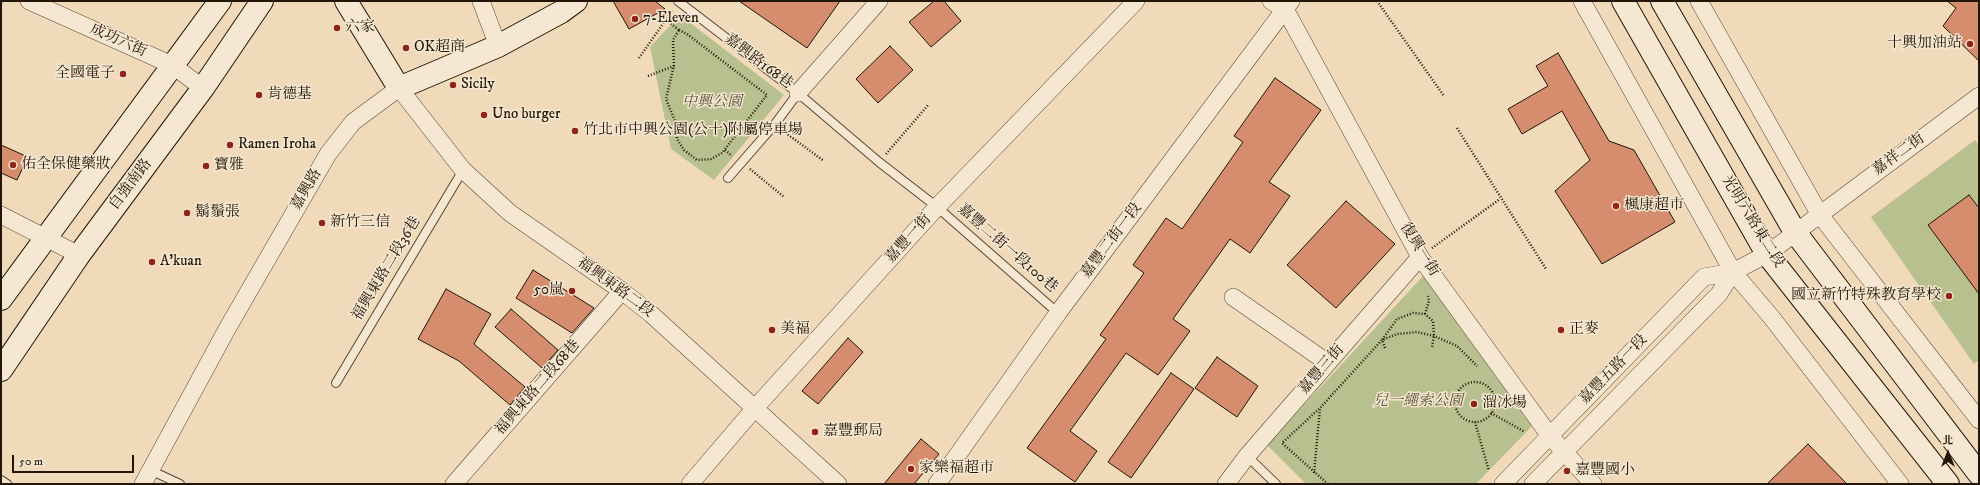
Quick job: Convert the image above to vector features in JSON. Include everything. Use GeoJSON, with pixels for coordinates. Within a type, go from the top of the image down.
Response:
{"type":"FeatureCollection","features":[{"type":"Feature","properties":{"kind":"main road"},"geometry":{"type":"LineString","coordinates":[[1,299],[220,1]]}},
{"type":"Feature","properties":{"kind":"main road","name":"自強南路"},"geometry":{"type":"LineString","coordinates":[[1,370],[79,255],[203,88],[262,1]]}},
{"type":"Feature","properties":{"kind":"main road"},"geometry":{"type":"LineString","coordinates":[[346,1],[399,88]]}},
{"type":"Feature","properties":{"kind":"main road","name":"嘉興路"},"geometry":{"type":"LineString","coordinates":[[399,88],[498,46],[561,12],[576,1]]}},
{"type":"Feature","properties":{"kind":"main road","name":"光明六路東二段"},"geometry":{"type":"LineString","coordinates":[[1623,1],[1767,254],[1948,484]]}},
{"type":"Feature","properties":{"kind":"main road","name":"光明六路東二段"},"geometry":{"type":"LineString","coordinates":[[1662,1],[1795,232],[1979,474]]}},
{"type":"Feature","properties":{"kind":"street","name":"成功六街"},"geometry":{"type":"LineString","coordinates":[[29,1],[172,65],[203,88]]}},
{"type":"Feature","properties":{"kind":"street"},"geometry":{"type":"LineString","coordinates":[[481,1],[498,46]]}},
{"type":"Feature","properties":{"kind":"street","name":"嘉興路168巷"},"geometry":{"type":"LineString","coordinates":[[798,93],[879,1]]}},
{"type":"Feature","properties":{"kind":"street","name":"嘉豐一街"},"geometry":{"type":"LineString","coordinates":[[690,484],[755,408],[937,207],[1136,1]]}},
{"type":"Feature","properties":{"kind":"street"},"geometry":{"type":"LineString","coordinates":[[1582,1],[1733,272],[1772,318],[1900,484]]}},
{"type":"Feature","properties":{"kind":"street"},"geometry":{"type":"LineString","coordinates":[[1699,1],[1820,215],[1979,420]]}},
{"type":"Feature","properties":{"kind":"street","name":"復興一街"},"geometry":{"type":"LineString","coordinates":[[1283,4],[1420,257],[1550,436],[1593,484]]}},
{"type":"Feature","properties":{"kind":"street","name":"嘉豐二街一段"},"geometry":{"type":"LineString","coordinates":[[937,484],[1058,313],[1283,4]]}},
{"type":"Feature","properties":{"kind":"street","name":"福興東路二段"},"geometry":{"type":"LineString","coordinates":[[399,88],[463,170],[510,213],[622,291],[677,336],[838,484]]}},
{"type":"Feature","properties":{"kind":"street","name":"嘉興路"},"geometry":{"type":"LineString","coordinates":[[147,477],[227,329],[328,154],[353,122],[399,88]]}},
{"type":"Feature","properties":{"kind":"street","name":"嘉祥二街"},"geometry":{"type":"LineString","coordinates":[[1820,215],[1979,96]]}},
{"type":"Feature","properties":{"kind":"street","name":"嘉豐五路一段"},"geometry":{"type":"LineString","coordinates":[[1503,484],[1704,277],[1733,272],[1767,254],[1820,215]]}},
{"type":"Feature","properties":{"kind":"street"},"geometry":{"type":"LineString","coordinates":[[1,216],[47,237],[79,255]]}},
{"type":"Feature","properties":{"kind":"street","name":"嘉豐三街"},"geometry":{"type":"LineString","coordinates":[[1226,484],[1247,456],[1420,257]]}},
{"type":"Feature","properties":{"kind":"street","name":"嘉豐五路一段"},"geometry":{"type":"LineString","coordinates":[[1533,484],[1719,294],[1733,272]]}},
{"type":"Feature","properties":{"kind":"street","name":"福興東路二段68巷"},"geometry":{"type":"LineString","coordinates":[[454,484],[622,291]]}},
{"type":"Feature","properties":{"kind":"street"},"geometry":{"type":"LineString","coordinates":[[1233,297],[1328,363]]}},
{"type":"Feature","properties":{"kind":"lane","name":"嘉興路168巷"},"geometry":{"type":"LineString","coordinates":[[679,2],[798,93]]}},
{"type":"Feature","properties":{"kind":"lane"},"geometry":{"type":"LineString","coordinates":[[728,178],[775,124],[798,93]]}},
{"type":"Feature","properties":{"kind":"lane","name":"嘉豐二街一段100巷"},"geometry":{"type":"LineString","coordinates":[[798,93],[880,162],[937,207],[1058,313]]}},
{"type":"Feature","properties":{"kind":"lane","name":"福興東路二段36巷"},"geometry":{"type":"LineString","coordinates":[[336,383],[463,170]]}},
{"type":"Feature","properties":{"kind":"lane"},"geometry":{"type":"LineString","coordinates":[[1247,456],[1276,484]]}},
{"type":"Feature","properties":{"kind":"lane"},"geometry":{"type":"LineString","coordinates":[[147,477],[180,484]]}},
{"type":"Feature","properties":{"kind":"lane"},"geometry":{"type":"LineString","coordinates":[[1,480],[7,484]]}},
{"type":"Feature","properties":{"kind":"path"},"geometry":{"type":"LineString","coordinates":[[1377,1],[1444,96]]}},
{"type":"Feature","properties":{"kind":"path"},"geometry":{"type":"LineString","coordinates":[[639,58],[679,2]]}},
{"type":"Feature","properties":{"kind":"path"},"geometry":{"type":"LineString","coordinates":[[666,20],[687,34],[767,95],[722,153],[711,159],[697,160],[684,150],[677,139],[677,126],[666,99],[674,65],[674,40],[679,30]]}},
{"type":"Feature","properties":{"kind":"path"},"geometry":{"type":"LineString","coordinates":[[648,76],[674,65]]}},
{"type":"Feature","properties":{"kind":"path"},"geometry":{"type":"LineString","coordinates":[[880,162],[929,104]]}},
{"type":"Feature","properties":{"kind":"path"},"geometry":{"type":"LineString","coordinates":[[775,124],[824,161]]}},
{"type":"Feature","properties":{"kind":"path"},"geometry":{"type":"LineString","coordinates":[[1457,128],[1500,199],[1546,269]]}},
{"type":"Feature","properties":{"kind":"path"},"geometry":{"type":"LineString","coordinates":[[742,162],[784,197]]}},
{"type":"Feature","properties":{"kind":"path"},"geometry":{"type":"LineString","coordinates":[[1420,257],[1500,199]]}},
{"type":"Feature","properties":{"kind":"path"},"geometry":{"type":"LineString","coordinates":[[1328,484],[1282,443],[1320,408],[1382,340],[1397,319],[1413,313],[1425,314],[1433,320],[1434,336],[1432,347]]}},
{"type":"Feature","properties":{"kind":"path"},"geometry":{"type":"LineString","coordinates":[[1382,340],[1397,334],[1417,332],[1434,336],[1457,346],[1479,367]]}},
{"type":"Feature","properties":{"kind":"path"},"geometry":{"type":"LineString","coordinates":[[1382,340],[1385,348]]}},
{"type":"Feature","properties":{"kind":"path"},"geometry":{"type":"LineString","coordinates":[[1471,382],[1478,382],[1490,389],[1493,395],[1494,407],[1491,413],[1487,418],[1475,422],[1469,421],[1458,414],[1455,401],[1460,389],[1471,382]]}},
{"type":"Feature","properties":{"kind":"path"},"geometry":{"type":"LineString","coordinates":[[1438,401],[1455,401]]}},
{"type":"Feature","properties":{"kind":"path"},"geometry":{"type":"LineString","coordinates":[[1314,473],[1320,408]]}},
{"type":"Feature","properties":{"kind":"path"},"geometry":{"type":"LineString","coordinates":[[1491,413],[1526,432],[1522,426]]}},
{"type":"Feature","properties":{"kind":"path"},"geometry":{"type":"LineString","coordinates":[[1475,422],[1489,471]]}},
{"type":"Feature","properties":{"kind":"green space","name":"中興公園"},"geometry":{"type":"Polygon","coordinates":[[[680,15],[784,95],[714,180],[671,149],[650,47],[680,15]]]}},
{"type":"Feature","properties":{"kind":"green space","name":"國立新竹特殊教育學校"},"geometry":{"type":"Polygon","coordinates":[[[1975,140],[1979,146],[1979,360],[1974,364],[1871,217],[1975,140]]]}},
{"type":"Feature","properties":{"kind":"green space","name":"兒一繩索公園"},"geometry":{"type":"Polygon","coordinates":[[[1424,275],[1537,421],[1476,484],[1306,484],[1267,445],[1424,275]]]}},
{"type":"Feature","properties":{"kind":"building","name":"7-Eleven"},"geometry":{"type":"Polygon","coordinates":[[[613,1],[655,1],[665,9],[629,29],[613,1]]]}},
{"type":"Feature","properties":{"kind":"building"},"geometry":{"type":"Polygon","coordinates":[[[739,1],[840,1],[807,48],[739,1]]]}},
{"type":"Feature","properties":{"kind":"building"},"geometry":{"type":"Polygon","coordinates":[[[934,1],[944,1],[961,21],[931,47],[909,22],[934,1]]]}},
{"type":"Feature","properties":{"kind":"building","name":"十興加油站"},"geometry":{"type":"Polygon","coordinates":[[[1947,1],[1979,1],[1979,61],[1943,26],[1956,8],[1947,1]]]}},
{"type":"Feature","properties":{"kind":"building"},"geometry":{"type":"Polygon","coordinates":[[[890,46],[913,70],[878,103],[856,79],[890,46]]]}},
{"type":"Feature","properties":{"kind":"building","name":"楓康超市"},"geometry":{"type":"Polygon","coordinates":[[[1558,53],[1609,141],[1634,150],[1675,222],[1602,264],[1555,191],[1590,160],[1562,111],[1522,134],[1508,109],[1548,86],[1536,66],[1558,53]]]}},
{"type":"Feature","properties":{"kind":"building"},"geometry":{"type":"Polygon","coordinates":[[[1275,78],[1321,110],[1269,182],[1290,196],[1250,253],[1230,239],[1173,319],[1190,331],[1158,375],[1126,353],[1070,431],[1097,451],[1075,482],[1027,448],[1106,339],[1100,335],[1144,273],[1133,265],[1166,218],[1182,229],[1243,142],[1234,136],[1275,78]]]}},
{"type":"Feature","properties":{"kind":"building","name":"佑全保健藥妝"},"geometry":{"type":"Polygon","coordinates":[[[1,145],[28,157],[17,180],[1,173],[1,145]]]}},
{"type":"Feature","properties":{"kind":"building"},"geometry":{"type":"Polygon","coordinates":[[[1969,195],[1979,208],[1979,294],[1928,225],[1969,195]]]}},
{"type":"Feature","properties":{"kind":"building"},"geometry":{"type":"Polygon","coordinates":[[[1346,201],[1395,244],[1336,308],[1287,265],[1346,201]]]}},
{"type":"Feature","properties":{"kind":"building"},"geometry":{"type":"Polygon","coordinates":[[[533,270],[594,308],[572,333],[516,298],[533,270]]]}},
{"type":"Feature","properties":{"kind":"building"},"geometry":{"type":"Polygon","coordinates":[[[446,289],[491,314],[474,344],[525,387],[510,405],[459,361],[418,339],[446,289]]]}},
{"type":"Feature","properties":{"kind":"building"},"geometry":{"type":"Polygon","coordinates":[[[511,309],[558,350],[542,368],[495,327],[511,309]]]}},
{"type":"Feature","properties":{"kind":"building"},"geometry":{"type":"Polygon","coordinates":[[[848,338],[863,352],[818,404],[802,391],[848,338]]]}},
{"type":"Feature","properties":{"kind":"building"},"geometry":{"type":"Polygon","coordinates":[[[1217,357],[1258,386],[1237,417],[1195,388],[1217,357]]]}},
{"type":"Feature","properties":{"kind":"building"},"geometry":{"type":"Polygon","coordinates":[[[1171,373],[1194,389],[1131,478],[1108,462],[1171,373]]]}},
{"type":"Feature","properties":{"kind":"building","name":"家樂福超市"},"geometry":{"type":"Polygon","coordinates":[[[921,439],[939,454],[914,484],[884,484],[921,439]]]}},
{"type":"Feature","properties":{"kind":"building"},"geometry":{"type":"Polygon","coordinates":[[[1808,444],[1847,484],[1767,484],[1808,444]]]}},
{"type":"Feature","properties":{"kind":"place","name":"7-Eleven"},"geometry":{"type":"Point","coordinates":[635,19]}},
{"type":"Feature","properties":{"kind":"place","name":"六家"},"geometry":{"type":"Point","coordinates":[337,28]}},
{"type":"Feature","properties":{"kind":"place","name":"十興加油站"},"geometry":{"type":"Point","coordinates":[1970,44]}},
{"type":"Feature","properties":{"kind":"place","name":"OK超商"},"geometry":{"type":"Point","coordinates":[406,48]}},
{"type":"Feature","properties":{"kind":"place","name":"全國電子"},"geometry":{"type":"Point","coordinates":[123,74]}},
{"type":"Feature","properties":{"kind":"place","name":"Sicily"},"geometry":{"type":"Point","coordinates":[453,85]}},
{"type":"Feature","properties":{"kind":"place","name":"肯德基"},"geometry":{"type":"Point","coordinates":[259,95]}},
{"type":"Feature","properties":{"kind":"place","name":"Uno burger"},"geometry":{"type":"Point","coordinates":[484,115]}},
{"type":"Feature","properties":{"kind":"place","name":"竹北市中興公園(公十)附屬停車場"},"geometry":{"type":"Point","coordinates":[575,131]}},
{"type":"Feature","properties":{"kind":"place","name":"Ramen Iroha"},"geometry":{"type":"Point","coordinates":[230,145]}},
{"type":"Feature","properties":{"kind":"place","name":"佑全保健藥妝"},"geometry":{"type":"Point","coordinates":[13,165]}},
{"type":"Feature","properties":{"kind":"place","name":"寶雅"},"geometry":{"type":"Point","coordinates":[206,166]}},
{"type":"Feature","properties":{"kind":"place","name":"楓康超市"},"geometry":{"type":"Point","coordinates":[1616,206]}},
{"type":"Feature","properties":{"kind":"place","name":"鬍鬚張"},"geometry":{"type":"Point","coordinates":[187,213]}},
{"type":"Feature","properties":{"kind":"place","name":"新竹三信"},"geometry":{"type":"Point","coordinates":[322,223]}},
{"type":"Feature","properties":{"kind":"place","name":"A’kuan"},"geometry":{"type":"Point","coordinates":[152,262]}},
{"type":"Feature","properties":{"kind":"place","name":"50嵐"},"geometry":{"type":"Point","coordinates":[572,291]}},
{"type":"Feature","properties":{"kind":"place","name":"國立新竹特殊教育學校"},"geometry":{"type":"Point","coordinates":[1949,296]}},
{"type":"Feature","properties":{"kind":"place","name":"美福"},"geometry":{"type":"Point","coordinates":[772,330]}},
{"type":"Feature","properties":{"kind":"place","name":"正麥"},"geometry":{"type":"Point","coordinates":[1561,330]}},
{"type":"Feature","properties":{"kind":"place","name":"溜冰場"},"geometry":{"type":"Point","coordinates":[1474,404]}},
{"type":"Feature","properties":{"kind":"place","name":"嘉豐郵局"},"geometry":{"type":"Point","coordinates":[815,432]}},
{"type":"Feature","properties":{"kind":"place","name":"家樂福超市"},"geometry":{"type":"Point","coordinates":[911,469]}},
{"type":"Feature","properties":{"kind":"place","name":"嘉豐國小"},"geometry":{"type":"Point","coordinates":[1567,471]}}]}
